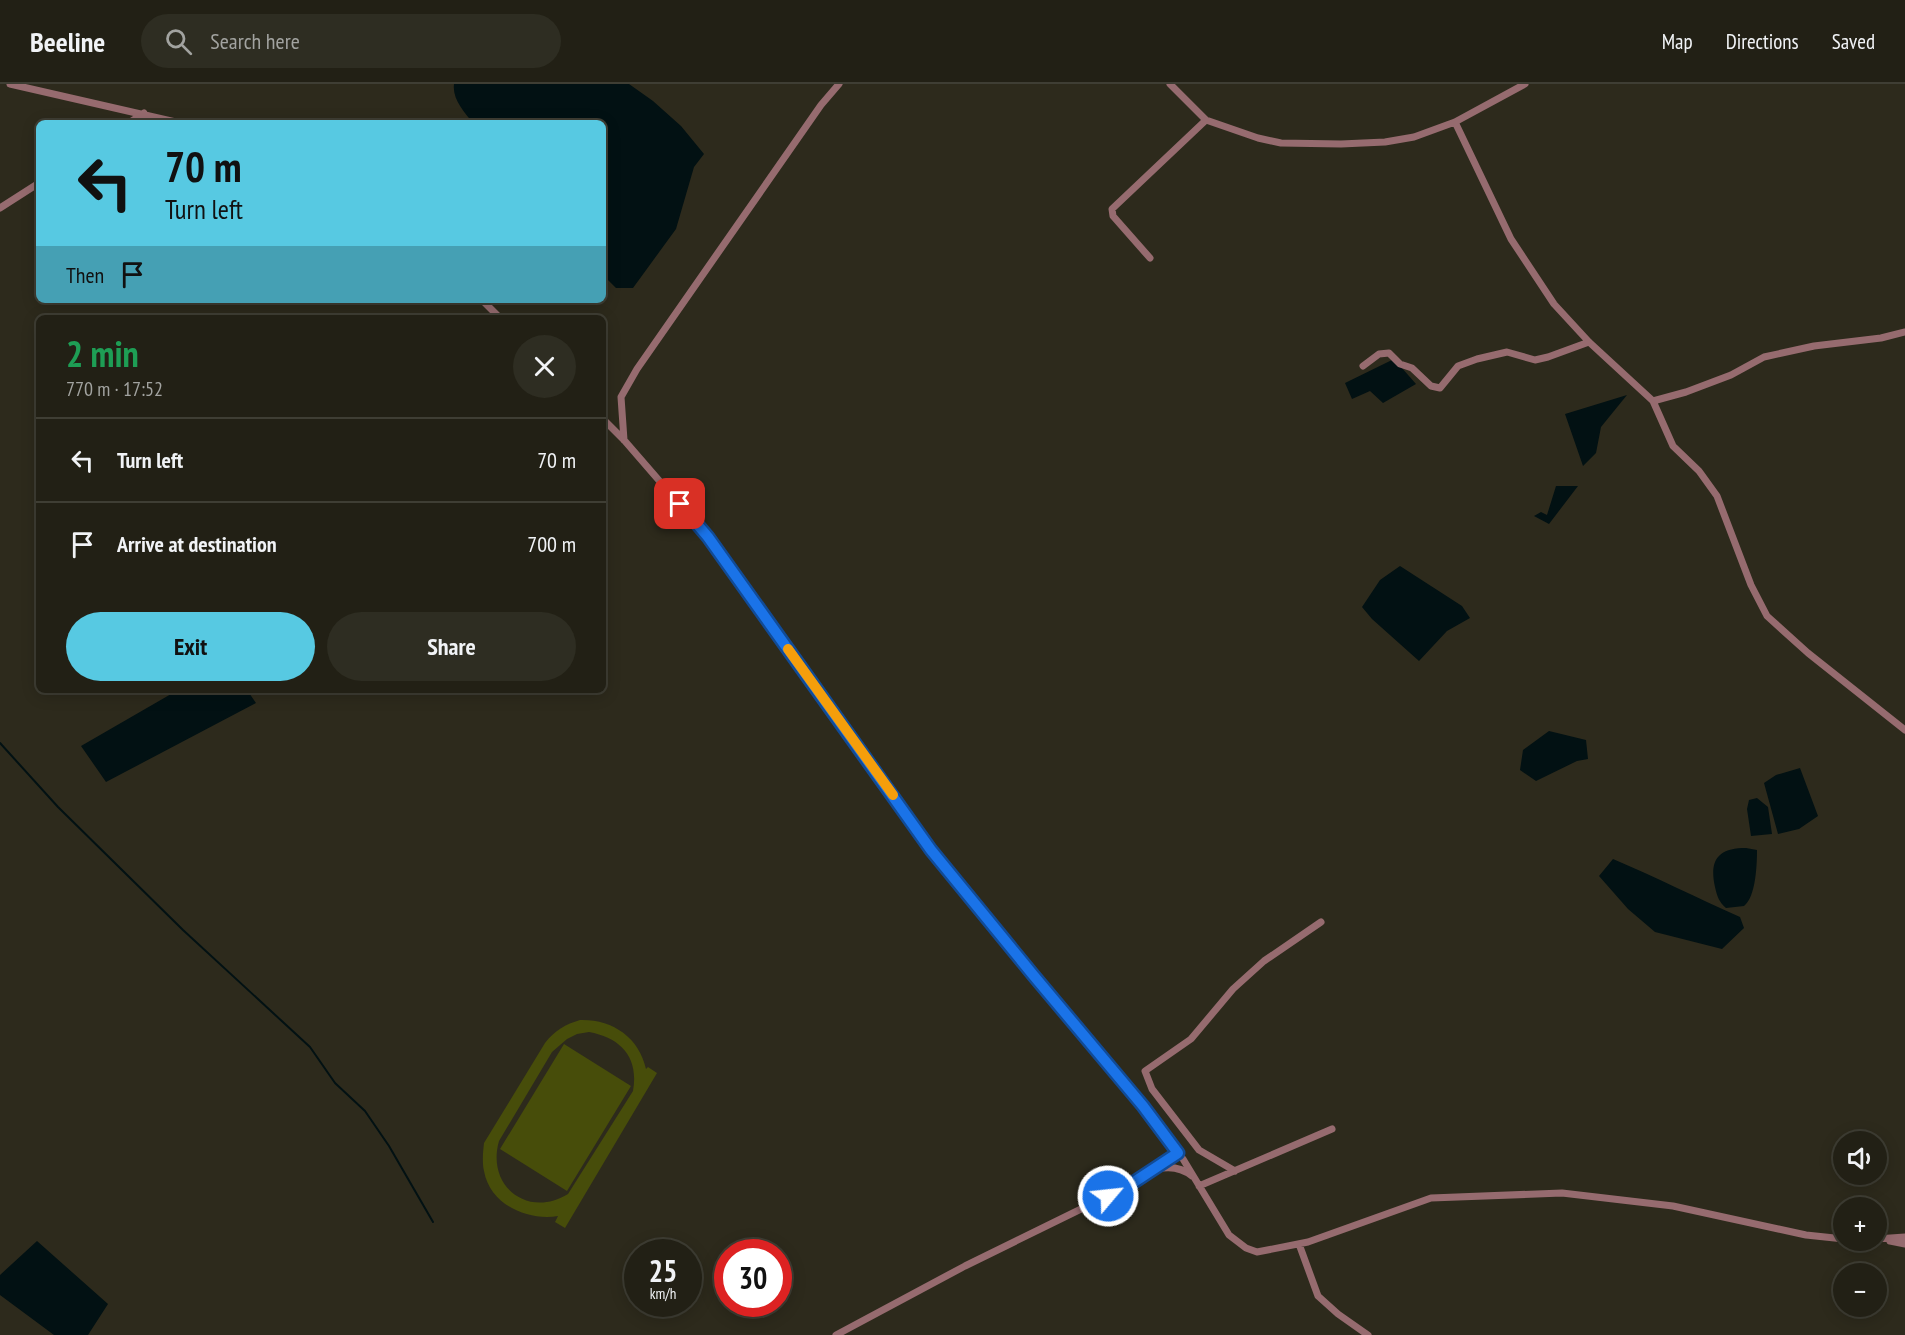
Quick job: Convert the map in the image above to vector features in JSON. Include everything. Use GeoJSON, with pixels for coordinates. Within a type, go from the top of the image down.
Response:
{"type":"FeatureCollection","features":[{"type":"Feature","properties":{"kind":"street"},"geometry":{"type":"LineString","coordinates":[[10,84],[168,120]]}},
{"type":"Feature","properties":{"kind":"street"},"geometry":{"type":"LineString","coordinates":[[624,440],[621,397],[637,369],[821,105],[839,84]]}},
{"type":"Feature","properties":{"kind":"street"},"geometry":{"type":"LineString","coordinates":[[1170,84],[1206,120],[1258,138],[1281,143],[1341,144],[1385,142],[1414,136],[1455,122],[1525,84]]}},
{"type":"Feature","properties":{"kind":"street"},"geometry":{"type":"LineString","coordinates":[[134,120],[144,114]]}},
{"type":"Feature","properties":{"kind":"street"},"geometry":{"type":"LineString","coordinates":[[1150,258],[1113,216],[1112,209],[1206,120]]}},
{"type":"Feature","properties":{"kind":"street"},"geometry":{"type":"LineString","coordinates":[[1455,122],[1511,239],[1554,304],[1589,342],[1653,401],[1673,446],[1698,471],[1717,496],[1751,585],[1767,616],[1808,653],[1905,730]]}},
{"type":"Feature","properties":{"kind":"street"},"geometry":{"type":"LineString","coordinates":[[0,208],[36,185]]}},
{"type":"Feature","properties":{"kind":"street"},"geometry":{"type":"LineString","coordinates":[[485,303],[497,315]]}},
{"type":"Feature","properties":{"kind":"street"},"geometry":{"type":"LineString","coordinates":[[1653,401],[1686,392],[1731,375],[1764,357],[1814,346],[1881,338],[1905,332]]}},
{"type":"Feature","properties":{"kind":"street"},"geometry":{"type":"LineString","coordinates":[[1363,366],[1379,354],[1389,353],[1400,364],[1412,368],[1431,386],[1440,388],[1458,366],[1477,359],[1507,352],[1535,360],[1589,342]]}},
{"type":"Feature","properties":{"kind":"street"},"geometry":{"type":"LineString","coordinates":[[606,422],[708,537],[931,850],[1143,1106],[1178,1153],[1229,1235],[1246,1248],[1257,1252],[1308,1242],[1431,1198],[1562,1193],[1673,1206],[1806,1235],[1833,1238]]}},
{"type":"Feature","properties":{"kind":"street"},"geometry":{"type":"LineString","coordinates":[[1235,1171],[1199,1150],[1152,1089],[1145,1071],[1191,1039],[1233,989],[1264,962],[1321,922]]}},
{"type":"Feature","properties":{"kind":"street"},"geometry":{"type":"LineString","coordinates":[[1197,1183],[1235,1171],[1332,1129]]}},
{"type":"Feature","properties":{"kind":"street"},"geometry":{"type":"LineString","coordinates":[[836,1335],[965,1266],[1128,1186],[1178,1153]]}},
{"type":"Feature","properties":{"kind":"street"},"geometry":{"type":"LineString","coordinates":[[1149,1172],[1159,1168],[1179,1169],[1188,1173],[1197,1183]]}},
{"type":"Feature","properties":{"kind":"street"},"geometry":{"type":"LineString","coordinates":[[1887,1238],[1905,1237]]}},
{"type":"Feature","properties":{"kind":"street"},"geometry":{"type":"LineString","coordinates":[[1887,1241],[1905,1244]]}},
{"type":"Feature","properties":{"kind":"street"},"geometry":{"type":"LineString","coordinates":[[1299,1244],[1318,1296],[1338,1314],[1368,1335]]}},
{"type":"Feature","properties":{"kind":"green space"},"geometry":{"type":"Polygon","coordinates":[[[580,1020],[603,1023],[622,1032],[637,1048],[646,1069],[648,1067],[657,1073],[565,1228],[555,1222],[558,1216],[546,1217],[523,1213],[502,1201],[488,1183],[483,1168],[483,1153],[484,1143],[545,1043],[565,1026],[580,1020]],[[589,1032],[577,1034],[552,1052],[499,1141],[497,1157],[499,1172],[505,1184],[514,1194],[525,1200],[539,1203],[553,1201],[568,1194],[633,1091],[633,1068],[630,1059],[619,1044],[589,1032]]]}},
{"type":"Feature","properties":{"kind":"green space"},"geometry":{"type":"Polygon","coordinates":[[[564,1044],[631,1086],[567,1191],[500,1149],[564,1044]]]}},
{"type":"Feature","properties":{"kind":"shaded area"},"geometry":{"type":"Polygon","coordinates":[[[454,84],[629,84],[653,101],[681,126],[704,154],[694,167],[676,229],[633,288],[616,288],[606,278],[606,120],[471,120],[457,100],[454,84]]]}},
{"type":"Feature","properties":{"kind":"shaded area"},"geometry":{"type":"Polygon","coordinates":[[[1394,359],[1416,384],[1383,403],[1370,391],[1352,399],[1345,383],[1394,359]]]}},
{"type":"Feature","properties":{"kind":"shaded area"},"geometry":{"type":"Polygon","coordinates":[[[1627,395],[1601,427],[1596,453],[1583,466],[1565,414],[1627,395]]]}},
{"type":"Feature","properties":{"kind":"shaded area"},"geometry":{"type":"Polygon","coordinates":[[[1556,486],[1578,486],[1549,524],[1534,516],[1541,512],[1547,515],[1556,486]]]}},
{"type":"Feature","properties":{"kind":"shaded area"},"geometry":{"type":"Polygon","coordinates":[[[1400,566],[1462,606],[1470,618],[1447,631],[1419,661],[1372,619],[1362,607],[1380,580],[1400,566]]]}},
{"type":"Feature","properties":{"kind":"shaded area"},"geometry":{"type":"Polygon","coordinates":[[[173,693],[249,693],[256,703],[106,782],[81,746],[173,693]]]}},
{"type":"Feature","properties":{"kind":"shaded area"},"geometry":{"type":"Polygon","coordinates":[[[1549,731],[1586,740],[1588,759],[1577,761],[1536,781],[1520,770],[1523,750],[1549,731]]]}},
{"type":"Feature","properties":{"kind":"shaded area"},"geometry":{"type":"Polygon","coordinates":[[[1800,768],[1818,816],[1799,829],[1778,834],[1764,783],[1776,775],[1800,768]]]}},
{"type":"Feature","properties":{"kind":"shaded area"},"geometry":{"type":"Polygon","coordinates":[[[1757,798],[1768,807],[1772,834],[1751,836],[1747,809],[1749,800],[1757,798]]]}},
{"type":"Feature","properties":{"kind":"shaded area"},"geometry":{"type":"Polygon","coordinates":[[[1746,848],[1757,850],[1755,880],[1751,895],[1744,906],[1726,908],[1720,901],[1713,878],[1715,863],[1722,853],[1728,850],[1746,848]]]}},
{"type":"Feature","properties":{"kind":"shaded area"},"geometry":{"type":"Polygon","coordinates":[[[1613,859],[1740,917],[1744,928],[1722,949],[1655,932],[1628,909],[1599,876],[1613,859]]]}},
{"type":"Feature","properties":{"kind":"shaded area"},"geometry":{"type":"Polygon","coordinates":[[[37,1241],[108,1304],[88,1335],[54,1335],[0,1295],[0,1275],[37,1241]]]}},
{"type":"Feature","properties":{"kind":"waterway"},"geometry":{"type":"LineString","coordinates":[[0,743],[58,807],[183,930],[310,1047],[335,1083],[365,1111],[389,1146],[433,1222]]}},
{"type":"Feature","properties":{"kind":"slow traffic"},"geometry":{"type":"LineString","coordinates":[[788,649],[893,795]]}},
{"type":"Feature","properties":{"kind":"route"},"geometry":{"type":"LineString","coordinates":[[680,504],[708,537],[931,850],[1143,1106],[1178,1153],[1128,1186],[1108,1196]]}}]}
